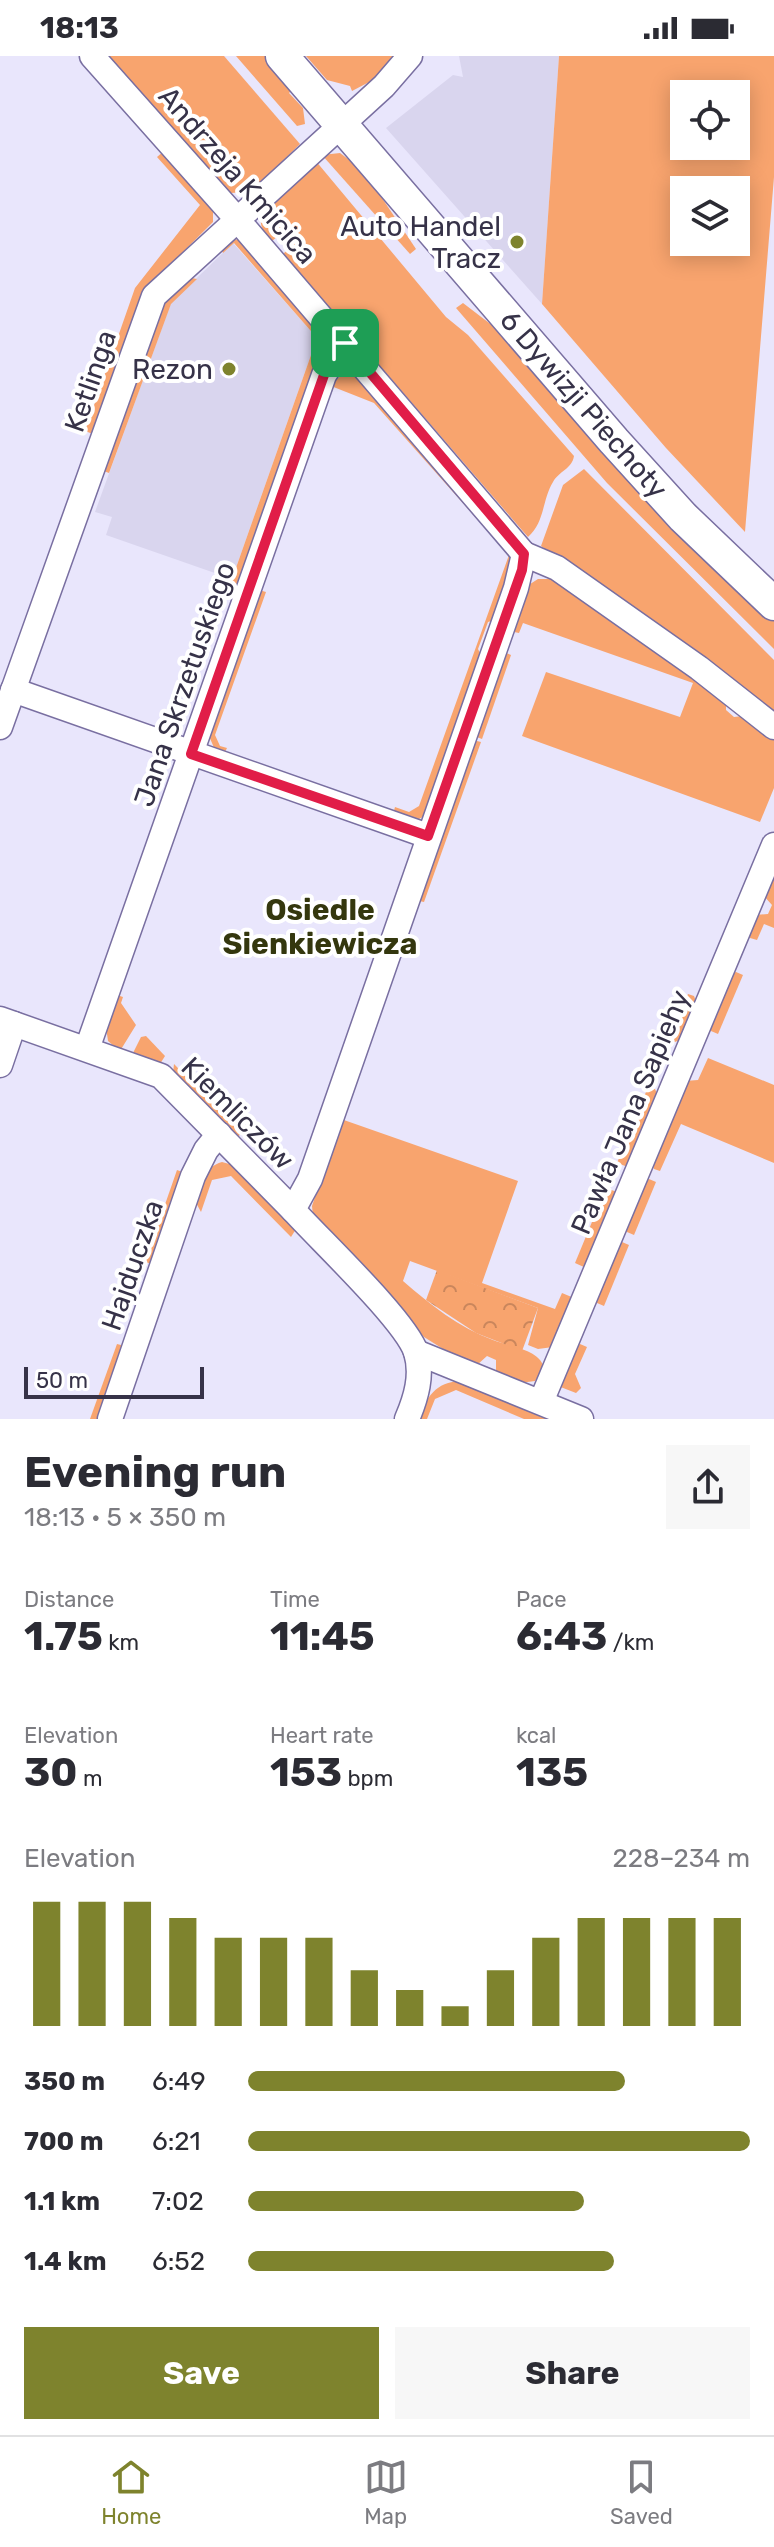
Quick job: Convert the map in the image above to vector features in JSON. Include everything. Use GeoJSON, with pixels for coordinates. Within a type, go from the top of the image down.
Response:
{"type":"FeatureCollection","features":[{"type":"Feature","properties":{"kind":"street","name":"Andrzeja Kmicica"},"geometry":{"type":"LineString","coordinates":[[92,56],[345,343],[524,554]]}},
{"type":"Feature","properties":{"kind":"street","name":"6 Dywizji Piechoty"},"geometry":{"type":"LineString","coordinates":[[282,56],[614,441],[693,526],[774,604]]}},
{"type":"Feature","properties":{"kind":"street"},"geometry":{"type":"LineString","coordinates":[[339,123],[384,86],[410,56]]}},
{"type":"Feature","properties":{"kind":"street","name":"Ketlinga"},"geometry":{"type":"LineString","coordinates":[[0,727],[147,309],[162,285],[339,123]]}},
{"type":"Feature","properties":{"kind":"street","name":"Jana Skrzetuskiego"},"geometry":{"type":"LineString","coordinates":[[87,1049],[324,375],[345,343]]}},
{"type":"Feature","properties":{"kind":"street"},"geometry":{"type":"LineString","coordinates":[[293,1210],[310,1179],[522,570],[524,554],[557,568],[699,668],[774,727]]}},
{"type":"Feature","properties":{"kind":"street"},"geometry":{"type":"LineString","coordinates":[[13,690],[428,836]]}},
{"type":"Feature","properties":{"kind":"street","name":"Pawła Jana Sapiehy"},"geometry":{"type":"LineString","coordinates":[[541,1402],[774,845]]}},
{"type":"Feature","properties":{"kind":"street"},"geometry":{"type":"LineString","coordinates":[[0,1065],[7,1022]]}},
{"type":"Feature","properties":{"kind":"street","name":"Kiemliczów"},"geometry":{"type":"LineString","coordinates":[[7,1022],[161,1076],[293,1210],[397,1323],[416,1352]]}},
{"type":"Feature","properties":{"kind":"street","name":"Hajduczka"},"geometry":{"type":"LineString","coordinates":[[110,1419],[193,1176],[206,1150],[219,1134]]}},
{"type":"Feature","properties":{"kind":"street"},"geometry":{"type":"LineString","coordinates":[[407,1419],[419,1381],[416,1352],[581,1419]]}},
{"type":"Feature","properties":{"kind":"shaded area","name":"Auto Handel Tracz"},"geometry":{"type":"Polygon","coordinates":[[[459,56],[559,56],[542,304],[386,128],[453,75],[463,77],[459,56]]]}},
{"type":"Feature","properties":{"kind":"shaded area"},"geometry":{"type":"Polygon","coordinates":[[[233,243],[317,338],[232,579],[106,535],[112,517],[95,512],[171,303],[233,243]]]}},
{"type":"Feature","properties":{"kind":"green space"},"geometry":{"type":"Polygon","coordinates":[[[105,56],[224,56],[300,144],[251,192],[230,193],[105,56]]]}},
{"type":"Feature","properties":{"kind":"green space"},"geometry":{"type":"Polygon","coordinates":[[[236,56],[265,56],[293,89],[289,93],[303,108],[305,124],[297,126],[236,56]]]}},
{"type":"Feature","properties":{"kind":"green space"},"geometry":{"type":"Polygon","coordinates":[[[306,56],[395,56],[373,80],[352,91],[350,86],[327,80],[306,56]]]}},
{"type":"Feature","properties":{"kind":"green space"},"geometry":{"type":"Polygon","coordinates":[[[559,56],[774,56],[774,177],[745,532],[666,448],[542,304],[559,56]]]}},
{"type":"Feature","properties":{"kind":"green space"},"geometry":{"type":"Polygon","coordinates":[[[164,151],[213,209],[213,222],[154,281],[93,434],[85,431],[135,288],[200,205],[157,157],[164,151]]]}},
{"type":"Feature","properties":{"kind":"green space"},"geometry":{"type":"Polygon","coordinates":[[[340,153],[364,171],[416,249],[410,254],[322,155],[340,153]]]}},
{"type":"Feature","properties":{"kind":"green space"},"geometry":{"type":"Polygon","coordinates":[[[315,160],[446,317],[468,335],[574,456],[571,464],[553,482],[538,525],[528,537],[283,254],[294,244],[283,232],[272,241],[263,230],[261,219],[265,211],[315,160]]]}},
{"type":"Feature","properties":{"kind":"green space"},"geometry":{"type":"Polygon","coordinates":[[[232,239],[240,240],[321,332],[321,357],[242,582],[237,584],[231,582],[317,338],[234,243],[223,253],[220,246],[232,239]]]}},
{"type":"Feature","properties":{"kind":"green space"},"geometry":{"type":"Polygon","coordinates":[[[186,277],[197,279],[171,304],[109,473],[101,470],[157,310],[186,277]]]}},
{"type":"Feature","properties":{"kind":"green space"},"geometry":{"type":"Polygon","coordinates":[[[463,303],[510,339],[713,564],[774,621],[774,649],[607,483],[456,308],[463,303]]]}},
{"type":"Feature","properties":{"kind":"green space"},"geometry":{"type":"Polygon","coordinates":[[[344,372],[354,373],[513,559],[495,620],[488,622],[478,649],[482,657],[426,815],[419,819],[393,814],[395,807],[409,812],[419,806],[509,555],[374,403],[331,386],[344,372]]]}},
{"type":"Feature","properties":{"kind":"green space"},"geometry":{"type":"Polygon","coordinates":[[[584,469],[774,660],[774,716],[705,661],[541,546],[563,485],[584,469]]]}},
{"type":"Feature","properties":{"kind":"green space"},"geometry":{"type":"Polygon","coordinates":[[[538,579],[553,579],[726,702],[726,710],[734,717],[743,716],[774,740],[774,788],[760,822],[522,736],[546,672],[680,717],[693,683],[523,623],[519,633],[514,632],[527,586],[538,579]]]}},
{"type":"Feature","properties":{"kind":"green space"},"geometry":{"type":"Polygon","coordinates":[[[259,590],[266,592],[215,735],[220,746],[227,748],[225,752],[215,750],[209,736],[259,590]]]}},
{"type":"Feature","properties":{"kind":"green space"},"geometry":{"type":"Polygon","coordinates":[[[506,653],[511,655],[482,739],[474,736],[506,653]]]}},
{"type":"Feature","properties":{"kind":"green space"},"geometry":{"type":"Polygon","coordinates":[[[473,740],[481,742],[424,902],[419,901],[473,740]]]}},
{"type":"Feature","properties":{"kind":"green space"},"geometry":{"type":"Polygon","coordinates":[[[774,868],[774,928],[764,924],[757,940],[750,938],[748,930],[755,915],[768,914],[772,905],[763,895],[774,868]]]}},
{"type":"Feature","properties":{"kind":"green space"},"geometry":{"type":"Polygon","coordinates":[[[736,972],[743,975],[718,1034],[711,1031],[708,1024],[730,974],[736,972]]]}},
{"type":"Feature","properties":{"kind":"green space"},"geometry":{"type":"Polygon","coordinates":[[[688,994],[694,996],[697,1004],[682,1039],[675,1042],[668,1039],[688,994]]]}},
{"type":"Feature","properties":{"kind":"green space"},"geometry":{"type":"Polygon","coordinates":[[[117,995],[123,997],[121,1003],[136,1025],[120,1051],[108,1041],[106,1027],[117,995]]]}},
{"type":"Feature","properties":{"kind":"green space"},"geometry":{"type":"Polygon","coordinates":[[[146,1036],[165,1056],[160,1064],[133,1053],[141,1037],[146,1036]]]}},
{"type":"Feature","properties":{"kind":"green space"},"geometry":{"type":"Polygon","coordinates":[[[708,1058],[774,1085],[774,1163],[681,1124],[660,1171],[654,1169],[651,1161],[685,1081],[698,1080],[708,1058]]]}},
{"type":"Feature","properties":{"kind":"green space"},"geometry":{"type":"Polygon","coordinates":[[[174,1064],[240,1132],[239,1137],[235,1138],[173,1073],[174,1064]]]}},
{"type":"Feature","properties":{"kind":"green space"},"geometry":{"type":"Polygon","coordinates":[[[648,1087],[655,1089],[658,1096],[628,1167],[617,1163],[648,1087]]]}},
{"type":"Feature","properties":{"kind":"green space"},"geometry":{"type":"Polygon","coordinates":[[[341,1119],[518,1181],[482,1283],[555,1309],[562,1293],[574,1298],[553,1347],[538,1349],[528,1345],[538,1308],[410,1261],[403,1281],[468,1329],[536,1356],[544,1367],[535,1381],[520,1383],[496,1373],[496,1360],[487,1356],[477,1365],[451,1354],[424,1337],[313,1216],[312,1206],[341,1119]]]}},
{"type":"Feature","properties":{"kind":"green space"},"geometry":{"type":"Polygon","coordinates":[[[222,1162],[233,1165],[296,1229],[291,1237],[231,1176],[212,1180],[201,1212],[195,1201],[201,1183],[211,1168],[222,1162]]]}},
{"type":"Feature","properties":{"kind":"green space"},"geometry":{"type":"Polygon","coordinates":[[[177,1170],[185,1173],[151,1264],[145,1262],[177,1170]]]}},
{"type":"Feature","properties":{"kind":"green space"},"geometry":{"type":"Polygon","coordinates":[[[649,1179],[656,1182],[634,1235],[627,1232],[625,1225],[642,1182],[649,1179]]]}},
{"type":"Feature","properties":{"kind":"green space"},"geometry":{"type":"Polygon","coordinates":[[[606,1188],[617,1192],[586,1268],[575,1263],[606,1188]]]}},
{"type":"Feature","properties":{"kind":"green space"},"geometry":{"type":"Polygon","coordinates":[[[622,1242],[629,1245],[604,1306],[597,1303],[595,1296],[615,1246],[622,1242]]]}},
{"type":"Feature","properties":{"kind":"green space"},"geometry":{"type":"Polygon","coordinates":[[[437,1270],[538,1308],[522,1351],[476,1333],[426,1300],[437,1270]]]}},
{"type":"Feature","properties":{"kind":"green space"},"geometry":{"type":"Polygon","coordinates":[[[117,1344],[125,1346],[99,1419],[90,1419],[117,1344]]]}},
{"type":"Feature","properties":{"kind":"green space"},"geometry":{"type":"Polygon","coordinates":[[[580,1344],[587,1347],[575,1374],[581,1388],[576,1393],[558,1386],[573,1347],[580,1344]]]}},
{"type":"Feature","properties":{"kind":"green space"},"geometry":{"type":"Polygon","coordinates":[[[461,1381],[556,1419],[524,1419],[456,1390],[435,1399],[427,1419],[418,1419],[433,1392],[445,1384],[461,1381]]]}},
{"type":"Feature","properties":{"kind":"place","name":"Auto Handel Tracz"},"geometry":{"type":"Point","coordinates":[517,242]}},
{"type":"Feature","properties":{"kind":"place","name":"Rezon"},"geometry":{"type":"Point","coordinates":[229,369]}},
{"type":"Feature","properties":{"kind":"district","name":"Osiedle Sienkiewicza"},"geometry":{"type":"Point","coordinates":[320,927]}},
{"type":"Feature","properties":{"kind":"route"},"geometry":{"type":"LineString","coordinates":[[345,343],[513,536],[524,554],[522,570],[428,836],[191,754],[324,375],[345,343]]}}]}
